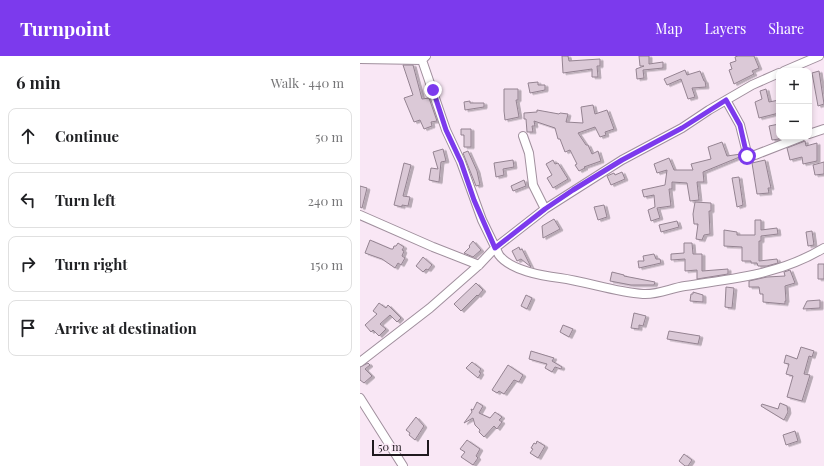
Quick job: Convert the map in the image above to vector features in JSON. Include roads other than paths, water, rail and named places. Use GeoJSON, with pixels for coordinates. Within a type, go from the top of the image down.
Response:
{"type":"FeatureCollection","features":[{"type":"Feature","properties":{"kind":"street"},"geometry":{"type":"LineString","coordinates":[[791,68],[818,56]]}},
{"type":"Feature","properties":{"kind":"street"},"geometry":{"type":"LineString","coordinates":[[360,59],[424,58],[446,130],[461,162],[474,200],[495,248],[501,258],[505,261],[530,272],[615,290],[645,294],[776,270],[800,261],[824,248]]}},
{"type":"Feature","properties":{"kind":"street"},"geometry":{"type":"LineString","coordinates":[[360,362],[410,324],[479,265],[495,248],[545,209],[622,160],[682,128],[752,85],[776,74]]}},
{"type":"Feature","properties":{"kind":"street"},"geometry":{"type":"LineString","coordinates":[[726,100],[740,125],[748,157],[793,140]]}},
{"type":"Feature","properties":{"kind":"street"},"geometry":{"type":"LineString","coordinates":[[812,133],[824,129]]}},
{"type":"Feature","properties":{"kind":"street"},"geometry":{"type":"LineString","coordinates":[[523,136],[529,152],[533,185],[545,209]]}},
{"type":"Feature","properties":{"kind":"street"},"geometry":{"type":"LineString","coordinates":[[360,215],[433,247],[479,265]]}},
{"type":"Feature","properties":{"kind":"street"},"geometry":{"type":"LineString","coordinates":[[360,398],[403,466]]}}]}
